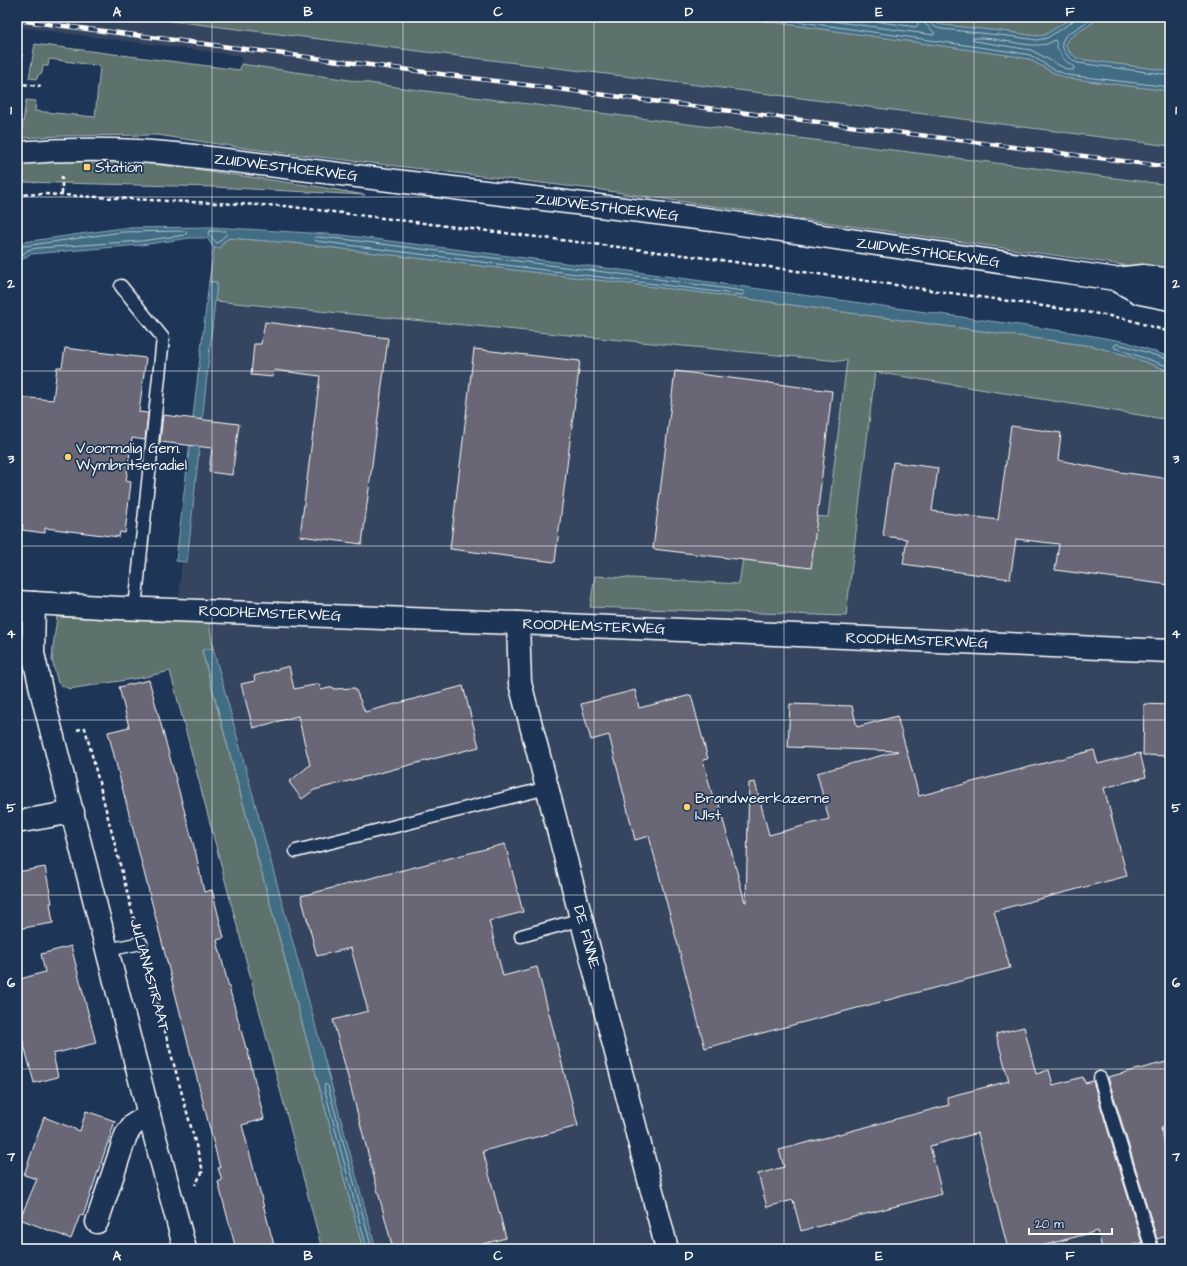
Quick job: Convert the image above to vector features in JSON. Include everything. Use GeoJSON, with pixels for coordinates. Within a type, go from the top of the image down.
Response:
{"type":"FeatureCollection","features":[{"type":"Feature","properties":{"kind":"street","name":"ZUIDWESTHOEKWEG"},"geometry":{"type":"LineString","coordinates":[[17,153],[53,150],[142,150],[713,220],[1115,279],[1143,276],[1170,280]]}},
{"type":"Feature","properties":{"kind":"street","name":"ZUIDWESTHOEKWEG"},"geometry":{"type":"LineString","coordinates":[[1115,279],[1140,292],[1170,299]]}},
{"type":"Feature","properties":{"kind":"street","name":"ROODHEMSTERWEG"},"geometry":{"type":"LineString","coordinates":[[26,602],[119,608],[518,623],[1170,651]]}},
{"type":"Feature","properties":{"kind":"street"},"geometry":{"type":"LineString","coordinates":[[26,602],[33,653],[53,736],[149,1114],[185,1249]]}},
{"type":"Feature","properties":{"kind":"street","name":"DE FINNE"},"geometry":{"type":"LineString","coordinates":[[518,623],[520,683],[667,1249]]}},
{"type":"Feature","properties":{"kind":"street"},"geometry":{"type":"LineString","coordinates":[[17,822],[73,812]]}},
{"type":"Feature","properties":{"kind":"street"},"geometry":{"type":"LineString","coordinates":[[97,1222],[126,1135],[133,1125],[149,1114]]}},
{"type":"Feature","properties":{"kind":"lane"},"geometry":{"type":"LineString","coordinates":[[121,286],[162,338],[135,608]]}},
{"type":"Feature","properties":{"kind":"lane"},"geometry":{"type":"LineString","coordinates":[[296,851],[547,788]]}},
{"type":"Feature","properties":{"kind":"lane"},"geometry":{"type":"LineString","coordinates":[[521,936],[582,919]]}},
{"type":"Feature","properties":{"kind":"lane"},"geometry":{"type":"LineString","coordinates":[[107,950],[141,943]]}},
{"type":"Feature","properties":{"kind":"lane"},"geometry":{"type":"LineString","coordinates":[[1100,1078],[1152,1249]]}},
{"type":"Feature","properties":{"kind":"path"},"geometry":{"type":"LineString","coordinates":[[17,115],[22,55]]}},
{"type":"Feature","properties":{"kind":"path"},"geometry":{"type":"LineString","coordinates":[[20,84],[41,86]]}},
{"type":"Feature","properties":{"kind":"path"},"geometry":{"type":"LineString","coordinates":[[62,172],[62,195]]}},
{"type":"Feature","properties":{"kind":"path"},"geometry":{"type":"LineString","coordinates":[[17,195],[44,194],[285,206],[367,215],[699,257],[1099,314],[1126,319],[1170,332]]}},
{"type":"Feature","properties":{"kind":"path","name":"JULIANASTRAAT"},"geometry":{"type":"LineString","coordinates":[[53,736],[85,728],[141,943],[203,1171],[192,1191]]}},
{"type":"Feature","properties":{"kind":"shaded area"},"geometry":{"type":"Polygon","coordinates":[[[17,17],[139,17],[754,92],[1170,146],[1170,185],[410,89],[266,69],[241,64],[241,56],[17,27],[17,17]]]}},
{"type":"Feature","properties":{"kind":"shaded area"},"geometry":{"type":"Polygon","coordinates":[[[220,232],[1093,341],[1170,365],[1170,1249],[371,1249],[175,658],[182,557],[220,232]]]}},
{"type":"Feature","properties":{"kind":"green space"},"geometry":{"type":"Polygon","coordinates":[[[139,17],[737,17],[1014,56],[1029,59],[1066,78],[1170,91],[1170,146],[754,92],[139,17]]]}},
{"type":"Feature","properties":{"kind":"green space"},"geometry":{"type":"Polygon","coordinates":[[[931,17],[1073,17],[1045,35],[1036,36],[943,25],[938,24],[931,17]]]}},
{"type":"Feature","properties":{"kind":"green space"},"geometry":{"type":"Polygon","coordinates":[[[1101,17],[1170,17],[1170,71],[1078,59],[1074,56],[1065,44],[1068,39],[1101,17]]]}},
{"type":"Feature","properties":{"kind":"green space"},"geometry":{"type":"Polygon","coordinates":[[[35,44],[240,70],[241,64],[410,89],[1170,185],[1170,270],[1115,264],[601,190],[251,149],[157,135],[21,138],[26,100],[36,101],[35,111],[95,117],[100,66],[49,59],[48,66],[43,66],[42,73],[38,75],[37,79],[29,78],[35,44]]]}},
{"type":"Feature","properties":{"kind":"green space"},"geometry":{"type":"Polygon","coordinates":[[[65,159],[125,161],[187,168],[365,195],[214,187],[23,182],[20,164],[65,159]]]}},
{"type":"Feature","properties":{"kind":"green space"},"geometry":{"type":"Polygon","coordinates":[[[229,238],[294,243],[712,294],[1092,346],[1126,355],[1170,371],[1170,420],[875,372],[846,616],[590,607],[595,576],[739,584],[750,512],[828,517],[847,360],[839,361],[215,301],[217,282],[209,282],[214,248],[220,248],[223,242],[229,238]]]}},
{"type":"Feature","properties":{"kind":"green space"},"geometry":{"type":"Polygon","coordinates":[[[57,617],[209,621],[213,648],[202,651],[363,1249],[322,1249],[170,671],[145,677],[69,689],[58,683],[52,660],[57,617]]]}},
{"type":"Feature","properties":{"kind":"water"},"geometry":{"type":"Polygon","coordinates":[[[737,17],[888,17],[901,19],[904,17],[931,17],[938,24],[943,25],[1036,36],[1045,35],[1073,17],[1101,17],[1068,39],[1065,44],[1069,52],[1078,59],[1170,71],[1170,91],[1066,78],[1029,59],[1014,56],[737,17]]]}},
{"type":"Feature","properties":{"kind":"water"},"geometry":{"type":"Polygon","coordinates":[[[212,227],[342,235],[637,272],[1077,333],[1127,342],[1170,357],[1170,371],[1126,355],[1092,346],[712,294],[294,243],[229,238],[223,242],[220,248],[214,248],[207,238],[190,238],[141,245],[30,254],[18,263],[17,267],[17,243],[122,228],[212,227]]]}},
{"type":"Feature","properties":{"kind":"water"},"geometry":{"type":"Polygon","coordinates":[[[209,282],[217,282],[187,562],[176,561],[209,282]]]}},
{"type":"Feature","properties":{"kind":"water"},"geometry":{"type":"Polygon","coordinates":[[[213,648],[376,1249],[363,1249],[202,650],[213,648]]]}},
{"type":"Feature","properties":{"kind":"building"},"geometry":{"type":"Polygon","coordinates":[[[265,322],[388,338],[362,544],[300,536],[320,376],[274,370],[273,377],[251,375],[254,344],[261,344],[265,322]]]}},
{"type":"Feature","properties":{"kind":"building","name":"Voormalig Gem. Wymbritseradiel"},"geometry":{"type":"Polygon","coordinates":[[[65,348],[146,358],[139,412],[148,413],[145,440],[132,438],[126,481],[131,482],[125,533],[120,532],[119,537],[45,528],[45,533],[22,530],[23,525],[17,525],[17,397],[53,400],[57,367],[62,367],[65,348]]]}},
{"type":"Feature","properties":{"kind":"building"},"geometry":{"type":"Polygon","coordinates":[[[474,349],[580,361],[555,562],[450,549],[474,349]]]}},
{"type":"Feature","properties":{"kind":"building"},"geometry":{"type":"Polygon","coordinates":[[[675,371],[832,391],[811,568],[653,549],[675,371]]]}},
{"type":"Feature","properties":{"kind":"building"},"geometry":{"type":"Polygon","coordinates":[[[163,415],[239,424],[232,475],[209,472],[212,448],[160,442],[163,415]]]}},
{"type":"Feature","properties":{"kind":"building"},"geometry":{"type":"Polygon","coordinates":[[[1011,426],[1061,433],[1058,460],[1113,471],[1170,479],[1170,585],[1055,570],[1059,544],[1016,539],[1010,579],[903,564],[907,539],[883,536],[893,462],[938,468],[932,511],[998,520],[1011,426]]]}},
{"type":"Feature","properties":{"kind":"building"},"geometry":{"type":"Polygon","coordinates":[[[289,666],[294,689],[319,684],[321,690],[333,687],[334,689],[355,688],[365,712],[463,686],[479,747],[314,790],[302,799],[289,782],[310,765],[298,716],[253,728],[241,684],[255,681],[254,676],[289,666]]]}},
{"type":"Feature","properties":{"kind":"building"},"geometry":{"type":"Polygon","coordinates":[[[149,680],[196,854],[204,892],[212,890],[224,938],[217,940],[247,1048],[264,1119],[242,1125],[275,1249],[236,1249],[218,1182],[222,1180],[218,1168],[220,1168],[108,732],[129,727],[119,687],[149,680]]]}},
{"type":"Feature","properties":{"kind":"building"},"geometry":{"type":"Polygon","coordinates":[[[635,690],[639,708],[691,695],[708,759],[703,760],[714,802],[718,801],[745,902],[749,783],[755,782],[769,835],[829,819],[817,773],[898,751],[788,747],[790,704],[852,706],[857,727],[897,716],[919,796],[1094,750],[1098,764],[1140,753],[1146,777],[1104,788],[1127,876],[994,911],[1010,968],[705,1048],[649,836],[635,840],[609,735],[591,740],[581,704],[635,690]]]}},
{"type":"Feature","properties":{"kind":"building"},"geometry":{"type":"Polygon","coordinates":[[[1144,704],[1170,705],[1170,756],[1143,755],[1144,704]]]}},
{"type":"Feature","properties":{"kind":"building"},"geometry":{"type":"Polygon","coordinates":[[[505,844],[523,912],[489,921],[503,976],[537,967],[578,1126],[483,1151],[506,1238],[463,1249],[393,1249],[333,1020],[368,1011],[351,948],[317,956],[301,896],[505,844]]]}},
{"type":"Feature","properties":{"kind":"building"},"geometry":{"type":"Polygon","coordinates":[[[45,867],[52,903],[50,903],[53,923],[17,929],[17,872],[45,867]]]}},
{"type":"Feature","properties":{"kind":"building"},"geometry":{"type":"Polygon","coordinates":[[[71,946],[96,1043],[53,1054],[58,1077],[34,1083],[17,1018],[17,980],[45,972],[41,954],[71,946]]]}},
{"type":"Feature","properties":{"kind":"building"},"geometry":{"type":"Polygon","coordinates":[[[1024,1027],[1036,1074],[1049,1070],[1053,1085],[1083,1077],[1085,1083],[1093,1081],[1142,1243],[1117,1249],[1102,1249],[1098,1231],[1030,1249],[1008,1249],[978,1133],[930,1146],[942,1194],[801,1231],[793,1200],[767,1207],[758,1174],[784,1167],[779,1150],[949,1105],[947,1097],[1009,1081],[996,1034],[1024,1027]]]}},
{"type":"Feature","properties":{"kind":"building"},"geometry":{"type":"Polygon","coordinates":[[[1170,1061],[1170,1126],[1161,1128],[1170,1165],[1170,1235],[1157,1239],[1108,1077],[1170,1061]]]}},
{"type":"Feature","properties":{"kind":"building"},"geometry":{"type":"Polygon","coordinates":[[[86,1111],[115,1121],[83,1216],[80,1215],[71,1239],[20,1219],[37,1179],[24,1175],[44,1117],[80,1131],[86,1111]]]}},
{"type":"Feature","properties":{"kind":"railway"},"geometry":{"type":"LineString","coordinates":[[17,20],[1170,167]]}},
{"type":"Feature","properties":{"kind":"place","name":"Station"},"geometry":{"type":"Point","coordinates":[87,167]}},
{"type":"Feature","properties":{"kind":"place","name":"Voormalig Gem. Wymbritseradiel"},"geometry":{"type":"Point","coordinates":[68,457]}},
{"type":"Feature","properties":{"kind":"place","name":"Brandweerkazerne IJlst"},"geometry":{"type":"Point","coordinates":[687,807]}}]}
